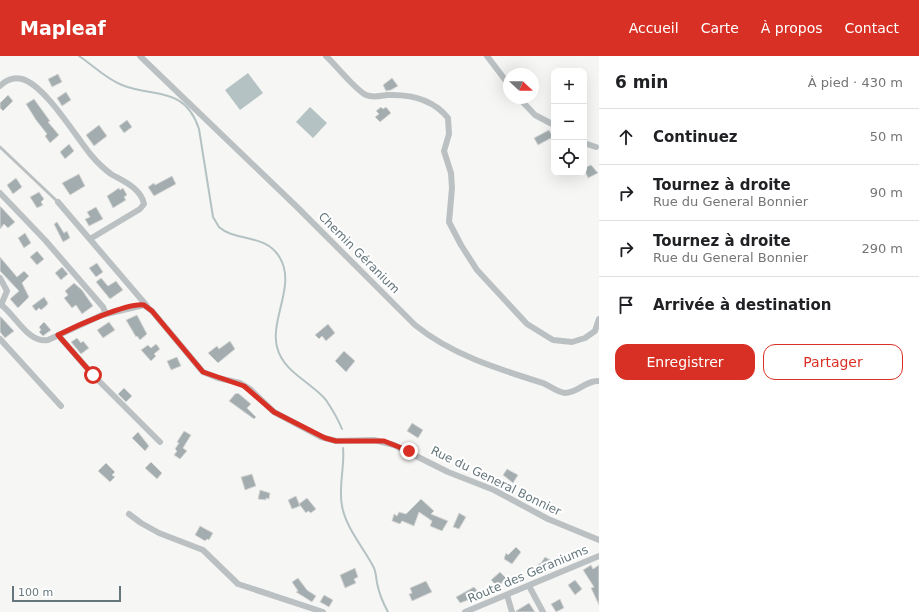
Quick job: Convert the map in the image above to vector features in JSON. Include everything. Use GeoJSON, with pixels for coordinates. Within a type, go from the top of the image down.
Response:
{"type":"FeatureCollection","features":[{"type":"Feature","properties":{"kind":"street","name":"Chemin Géranium"},"geometry":{"type":"LineString","coordinates":[[140,56],[296,206],[415,325],[432,339],[464,355],[512,374],[545,384],[564,393],[575,391],[586,383],[599,381]]}},
{"type":"Feature","properties":{"kind":"street"},"geometry":{"type":"LineString","coordinates":[[326,56],[364,94],[373,96],[403,95],[416,97],[434,104],[448,118],[449,134],[444,151],[451,173],[452,188],[449,222],[461,245],[477,270],[527,324],[553,340],[572,342],[590,335],[595,331],[599,319]]}},
{"type":"Feature","properties":{"kind":"street"},"geometry":{"type":"LineString","coordinates":[[487,56],[503,77]]}},
{"type":"Feature","properties":{"kind":"street"},"geometry":{"type":"LineString","coordinates":[[0,86],[13,78],[23,79],[34,85],[46,96],[101,166],[111,174],[124,180],[142,198],[144,204],[140,209],[90,239]]}},
{"type":"Feature","properties":{"kind":"street"},"geometry":{"type":"LineString","coordinates":[[525,104],[535,115],[551,123]]}},
{"type":"Feature","properties":{"kind":"street"},"geometry":{"type":"LineString","coordinates":[[587,144],[596,147]]}},
{"type":"Feature","properties":{"kind":"street"},"geometry":{"type":"LineString","coordinates":[[0,193],[45,240],[103,308],[106,314]]}},
{"type":"Feature","properties":{"kind":"street","name":"Rue du General Bonnier"},"geometry":{"type":"LineString","coordinates":[[58,202],[203,372],[218,378],[240,383],[250,389],[274,412],[321,437],[336,441],[374,440],[394,444],[448,472],[487,487],[548,519],[599,540]]}},
{"type":"Feature","properties":{"kind":"street"},"geometry":{"type":"LineString","coordinates":[[0,278],[7,291],[1,304],[37,340],[48,340],[106,314],[141,304],[148,307]]}},
{"type":"Feature","properties":{"kind":"street"},"geometry":{"type":"LineString","coordinates":[[58,335],[93,375],[160,442]]}},
{"type":"Feature","properties":{"kind":"street"},"geometry":{"type":"LineString","coordinates":[[0,340],[61,406]]}},
{"type":"Feature","properties":{"kind":"street"},"geometry":{"type":"LineString","coordinates":[[129,514],[159,533],[203,550],[238,584],[323,612]]}},
{"type":"Feature","properties":{"kind":"street","name":"Route des Geraniums"},"geometry":{"type":"LineString","coordinates":[[465,612],[599,556]]}},
{"type":"Feature","properties":{"kind":"street"},"geometry":{"type":"LineString","coordinates":[[529,586],[543,612]]}},
{"type":"Feature","properties":{"kind":"street"},"geometry":{"type":"LineString","coordinates":[[507,595],[512,612]]}},
{"type":"Feature","properties":{"kind":"lane"},"geometry":{"type":"LineString","coordinates":[[0,147],[58,202]]}},
{"type":"Feature","properties":{"kind":"shaded area"},"geometry":{"type":"Polygon","coordinates":[[[248,73],[263,93],[240,110],[225,90],[248,73]]]}},
{"type":"Feature","properties":{"kind":"shaded area"},"geometry":{"type":"Polygon","coordinates":[[[310,107],[327,123],[313,138],[296,122],[310,107]]]}},
{"type":"Feature","properties":{"kind":"building"},"geometry":{"type":"Polygon","coordinates":[[[58,74],[62,82],[52,87],[48,79],[58,74]]]}},
{"type":"Feature","properties":{"kind":"building"},"geometry":{"type":"Polygon","coordinates":[[[392,78],[398,86],[386,91],[383,85],[392,78]]]}},
{"type":"Feature","properties":{"kind":"building"},"geometry":{"type":"Polygon","coordinates":[[[66,92],[71,100],[62,106],[57,98],[66,92]]]}},
{"type":"Feature","properties":{"kind":"building"},"geometry":{"type":"Polygon","coordinates":[[[8,95],[13,101],[3,111],[0,108],[0,103],[8,95]]]}},
{"type":"Feature","properties":{"kind":"building"},"geometry":{"type":"Polygon","coordinates":[[[34,99],[50,121],[48,122],[59,135],[50,143],[45,136],[47,134],[26,104],[34,99]]]}},
{"type":"Feature","properties":{"kind":"building"},"geometry":{"type":"Polygon","coordinates":[[[381,107],[383,109],[386,107],[391,113],[380,122],[375,117],[379,114],[376,111],[381,107]]]}},
{"type":"Feature","properties":{"kind":"building"},"geometry":{"type":"Polygon","coordinates":[[[127,120],[132,127],[124,133],[119,126],[127,120]]]}},
{"type":"Feature","properties":{"kind":"building"},"geometry":{"type":"Polygon","coordinates":[[[99,125],[107,136],[94,146],[86,135],[99,125]]]}},
{"type":"Feature","properties":{"kind":"building"},"geometry":{"type":"Polygon","coordinates":[[[549,130],[551,134],[551,138],[538,145],[534,138],[549,130]]]}},
{"type":"Feature","properties":{"kind":"building"},"geometry":{"type":"Polygon","coordinates":[[[69,144],[74,151],[65,159],[60,152],[69,144]]]}},
{"type":"Feature","properties":{"kind":"building"},"geometry":{"type":"Polygon","coordinates":[[[591,165],[598,173],[588,178],[587,167],[591,165]]]}},
{"type":"Feature","properties":{"kind":"building"},"geometry":{"type":"Polygon","coordinates":[[[79,174],[85,186],[70,195],[62,183],[79,174]]]}},
{"type":"Feature","properties":{"kind":"building"},"geometry":{"type":"Polygon","coordinates":[[[172,176],[176,184],[154,196],[148,187],[172,176]]]}},
{"type":"Feature","properties":{"kind":"building"},"geometry":{"type":"Polygon","coordinates":[[[16,178],[22,187],[13,194],[7,185],[16,178]]]}},
{"type":"Feature","properties":{"kind":"building"},"geometry":{"type":"Polygon","coordinates":[[[119,188],[120,190],[123,188],[127,195],[124,197],[126,200],[113,208],[107,196],[119,188]]]}},
{"type":"Feature","properties":{"kind":"building"},"geometry":{"type":"Polygon","coordinates":[[[39,192],[44,199],[41,202],[43,205],[37,208],[30,197],[39,192]]]}},
{"type":"Feature","properties":{"kind":"building"},"geometry":{"type":"Polygon","coordinates":[[[0,206],[15,222],[8,228],[4,224],[0,229],[0,206]]]}},
{"type":"Feature","properties":{"kind":"building"},"geometry":{"type":"Polygon","coordinates":[[[96,207],[103,219],[89,226],[85,219],[90,217],[87,212],[96,207]]]}},
{"type":"Feature","properties":{"kind":"building"},"geometry":{"type":"Polygon","coordinates":[[[57,222],[64,233],[67,231],[70,238],[63,242],[54,224],[57,222]]]}},
{"type":"Feature","properties":{"kind":"building"},"geometry":{"type":"Polygon","coordinates":[[[25,233],[31,243],[24,248],[18,238],[25,233]]]}},
{"type":"Feature","properties":{"kind":"building"},"geometry":{"type":"Polygon","coordinates":[[[37,251],[44,259],[37,265],[30,257],[37,251]]]}},
{"type":"Feature","properties":{"kind":"building"},"geometry":{"type":"Polygon","coordinates":[[[0,257],[17,277],[24,271],[29,276],[22,283],[29,297],[18,308],[10,299],[19,291],[0,271],[0,257]]]}},
{"type":"Feature","properties":{"kind":"building"},"geometry":{"type":"Polygon","coordinates":[[[97,263],[103,272],[96,277],[89,268],[97,263]]]}},
{"type":"Feature","properties":{"kind":"building"},"geometry":{"type":"Polygon","coordinates":[[[62,267],[68,274],[61,280],[55,273],[62,267]]]}},
{"type":"Feature","properties":{"kind":"building"},"geometry":{"type":"Polygon","coordinates":[[[101,278],[108,286],[116,281],[123,290],[110,299],[96,282],[101,278]]]}},
{"type":"Feature","properties":{"kind":"building"},"geometry":{"type":"Polygon","coordinates":[[[74,283],[82,290],[93,306],[82,314],[76,305],[72,308],[64,298],[68,295],[65,291],[74,283]]]}},
{"type":"Feature","properties":{"kind":"building"},"geometry":{"type":"Polygon","coordinates":[[[44,297],[48,303],[47,305],[41,310],[39,308],[36,311],[32,306],[44,297]]]}},
{"type":"Feature","properties":{"kind":"building"},"geometry":{"type":"Polygon","coordinates":[[[137,315],[147,334],[140,340],[137,336],[136,337],[126,320],[137,315]]]}},
{"type":"Feature","properties":{"kind":"building"},"geometry":{"type":"Polygon","coordinates":[[[0,316],[14,331],[5,338],[0,332],[0,316]]]}},
{"type":"Feature","properties":{"kind":"building"},"geometry":{"type":"Polygon","coordinates":[[[44,322],[51,330],[43,336],[39,332],[41,330],[39,327],[44,322]]]}},
{"type":"Feature","properties":{"kind":"building"},"geometry":{"type":"Polygon","coordinates":[[[109,322],[115,330],[103,338],[97,330],[109,322]]]}},
{"type":"Feature","properties":{"kind":"building"},"geometry":{"type":"Polygon","coordinates":[[[328,324],[335,333],[326,341],[322,336],[319,339],[315,335],[328,324]]]}},
{"type":"Feature","properties":{"kind":"building"},"geometry":{"type":"Polygon","coordinates":[[[77,338],[81,343],[83,341],[89,348],[81,354],[71,342],[77,338]]]}},
{"type":"Feature","properties":{"kind":"building"},"geometry":{"type":"Polygon","coordinates":[[[230,341],[235,349],[218,363],[208,353],[217,346],[219,349],[230,341]]]}},
{"type":"Feature","properties":{"kind":"building"},"geometry":{"type":"Polygon","coordinates":[[[156,344],[160,349],[154,354],[156,356],[151,361],[141,350],[148,345],[151,348],[156,344]]]}},
{"type":"Feature","properties":{"kind":"building"},"geometry":{"type":"Polygon","coordinates":[[[344,351],[355,361],[346,372],[335,361],[344,351]]]}},
{"type":"Feature","properties":{"kind":"building"},"geometry":{"type":"Polygon","coordinates":[[[177,357],[181,366],[171,370],[167,361],[177,357]]]}},
{"type":"Feature","properties":{"kind":"building"},"geometry":{"type":"Polygon","coordinates":[[[124,388],[132,396],[126,402],[118,394],[124,388]]]}},
{"type":"Feature","properties":{"kind":"building"},"geometry":{"type":"Polygon","coordinates":[[[236,393],[251,404],[247,408],[256,417],[254,419],[229,401],[236,393]]]}},
{"type":"Feature","properties":{"kind":"building"},"geometry":{"type":"Polygon","coordinates":[[[412,423],[423,430],[418,438],[407,431],[412,423]]]}},
{"type":"Feature","properties":{"kind":"building"},"geometry":{"type":"Polygon","coordinates":[[[184,431],[191,435],[183,448],[187,451],[180,459],[174,455],[177,451],[175,449],[179,443],[177,442],[184,431]]]}},
{"type":"Feature","properties":{"kind":"building"},"geometry":{"type":"Polygon","coordinates":[[[138,432],[149,446],[145,451],[132,438],[138,432]]]}},
{"type":"Feature","properties":{"kind":"building"},"geometry":{"type":"Polygon","coordinates":[[[151,462],[162,473],[157,479],[145,468],[151,462]]]}},
{"type":"Feature","properties":{"kind":"building"},"geometry":{"type":"Polygon","coordinates":[[[106,463],[115,472],[112,475],[115,477],[110,482],[98,471],[106,463]]]}},
{"type":"Feature","properties":{"kind":"building"},"geometry":{"type":"Polygon","coordinates":[[[507,469],[518,475],[513,483],[503,475],[507,469]]]}},
{"type":"Feature","properties":{"kind":"building"},"geometry":{"type":"Polygon","coordinates":[[[252,474],[256,486],[245,490],[241,477],[252,474]]]}},
{"type":"Feature","properties":{"kind":"building"},"geometry":{"type":"Polygon","coordinates":[[[260,490],[270,493],[269,499],[258,499],[260,490]]]}},
{"type":"Feature","properties":{"kind":"building"},"geometry":{"type":"Polygon","coordinates":[[[296,496],[300,506],[292,509],[288,500],[296,496]]]}},
{"type":"Feature","properties":{"kind":"building"},"geometry":{"type":"Polygon","coordinates":[[[307,498],[316,509],[311,513],[308,511],[306,513],[299,504],[307,498]]]}},
{"type":"Feature","properties":{"kind":"building"},"geometry":{"type":"Polygon","coordinates":[[[421,499],[434,511],[431,514],[448,521],[442,531],[430,526],[432,521],[419,512],[414,526],[402,521],[400,524],[392,521],[394,514],[397,516],[399,512],[406,514],[421,499]]]}},
{"type":"Feature","properties":{"kind":"building"},"geometry":{"type":"Polygon","coordinates":[[[459,513],[466,517],[459,529],[453,527],[459,513]]]}},
{"type":"Feature","properties":{"kind":"building"},"geometry":{"type":"Polygon","coordinates":[[[200,526],[213,533],[209,540],[207,539],[205,541],[195,535],[200,526]]]}},
{"type":"Feature","properties":{"kind":"building"},"geometry":{"type":"Polygon","coordinates":[[[516,547],[521,552],[512,564],[504,559],[506,553],[508,555],[516,547]]]}},
{"type":"Feature","properties":{"kind":"building"},"geometry":{"type":"Polygon","coordinates":[[[545,557],[552,561],[549,564],[550,567],[541,571],[537,565],[541,563],[545,557]]]}},
{"type":"Feature","properties":{"kind":"building"},"geometry":{"type":"Polygon","coordinates":[[[591,565],[593,569],[599,565],[599,605],[591,588],[594,587],[583,570],[591,565]]]}},
{"type":"Feature","properties":{"kind":"building"},"geometry":{"type":"Polygon","coordinates":[[[355,568],[358,577],[354,579],[356,583],[345,588],[340,575],[355,568]]]}},
{"type":"Feature","properties":{"kind":"building"},"geometry":{"type":"Polygon","coordinates":[[[500,572],[506,578],[498,587],[491,580],[500,572]]]}},
{"type":"Feature","properties":{"kind":"building"},"geometry":{"type":"Polygon","coordinates":[[[298,578],[307,590],[316,596],[312,602],[296,592],[298,591],[292,582],[298,578]]]}},
{"type":"Feature","properties":{"kind":"building"},"geometry":{"type":"Polygon","coordinates":[[[575,580],[582,589],[575,595],[568,585],[575,580]]]}},
{"type":"Feature","properties":{"kind":"building"},"geometry":{"type":"Polygon","coordinates":[[[426,581],[432,592],[412,601],[409,594],[412,593],[410,588],[426,581]]]}},
{"type":"Feature","properties":{"kind":"building"},"geometry":{"type":"Polygon","coordinates":[[[474,587],[480,594],[472,600],[471,599],[460,603],[456,597],[474,587]]]}},
{"type":"Feature","properties":{"kind":"building"},"geometry":{"type":"Polygon","coordinates":[[[324,595],[333,600],[329,607],[320,602],[324,595]]]}},
{"type":"Feature","properties":{"kind":"building"},"geometry":{"type":"Polygon","coordinates":[[[560,599],[564,608],[556,612],[551,604],[560,599]]]}},
{"type":"Feature","properties":{"kind":"building"},"geometry":{"type":"Polygon","coordinates":[[[529,603],[535,612],[516,612],[516,611],[529,603]]]}},
{"type":"Feature","properties":{"kind":"waterway"},"geometry":{"type":"LineString","coordinates":[[79,56],[105,76],[116,82],[134,89],[168,96],[186,106],[193,115],[199,129],[213,217],[219,227],[226,232],[259,241],[274,250],[280,258],[284,268],[285,279],[276,336],[280,356],[291,370],[326,400],[342,429]]}},
{"type":"Feature","properties":{"kind":"waterway"},"geometry":{"type":"LineString","coordinates":[[343,448],[341,499],[344,514],[351,530],[374,568],[379,590],[388,612]]}},
{"type":"Feature","properties":{"kind":"route"},"geometry":{"type":"LineString","coordinates":[[93,375],[58,335],[102,315],[141,304],[148,307],[152,311],[203,372],[210,376],[240,383],[256,394],[274,412],[325,438],[336,441],[384,441],[409,451]]}}]}
